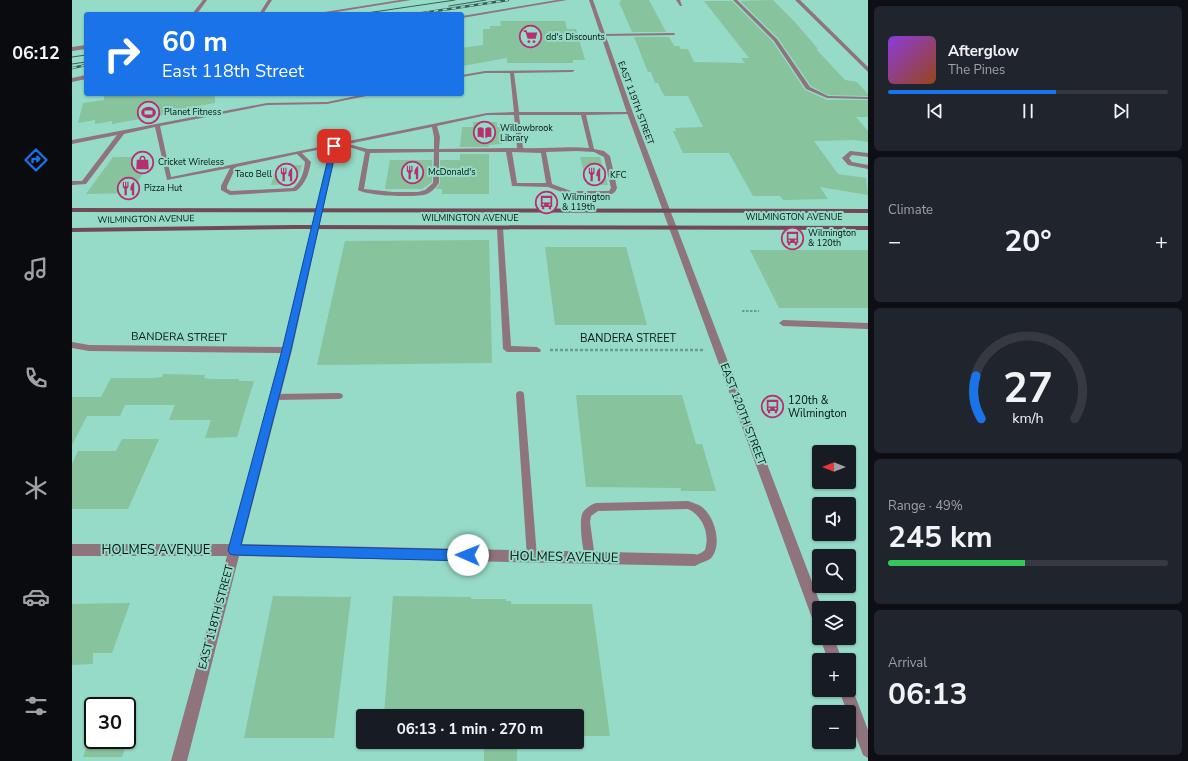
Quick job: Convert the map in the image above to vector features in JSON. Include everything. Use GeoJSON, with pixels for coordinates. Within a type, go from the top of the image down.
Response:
{"type":"FeatureCollection","features":[{"type":"Feature","properties":{"kind":"main road","name":"WILMINGTON AVENUE"},"geometry":{"type":"LineString","coordinates":[[72,210],[868,211]]}},
{"type":"Feature","properties":{"kind":"main road","name":"WILMINGTON AVENUE"},"geometry":{"type":"LineString","coordinates":[[72,230],[314,227],[868,228]]}},
{"type":"Feature","properties":{"kind":"street"},"geometry":{"type":"LineString","coordinates":[[196,12],[205,0]]}},
{"type":"Feature","properties":{"kind":"street"},"geometry":{"type":"LineString","coordinates":[[324,12],[377,2],[408,0]]}},
{"type":"Feature","properties":{"kind":"street"},"geometry":{"type":"LineString","coordinates":[[464,16],[565,0]]}},
{"type":"Feature","properties":{"kind":"street","name":"EAST 119TH STREET"},"geometry":{"type":"LineString","coordinates":[[591,0],[602,35],[666,211]]}},
{"type":"Feature","properties":{"kind":"street"},"geometry":{"type":"LineString","coordinates":[[797,0],[868,70]]}},
{"type":"Feature","properties":{"kind":"street"},"geometry":{"type":"LineString","coordinates":[[72,49],[84,47]]}},
{"type":"Feature","properties":{"kind":"street"},"geometry":{"type":"LineString","coordinates":[[72,80],[84,77]]}},
{"type":"Feature","properties":{"kind":"street","name":"EAST 118TH STREET"},"geometry":{"type":"LineString","coordinates":[[179,761],[287,350],[314,227],[334,146]]}},
{"type":"Feature","properties":{"kind":"street"},"geometry":{"type":"LineString","coordinates":[[868,155],[850,153],[845,158],[850,164],[868,167]]}},
{"type":"Feature","properties":{"kind":"street","name":"EAST 120TH STREET"},"geometry":{"type":"LineString","coordinates":[[666,211],[813,601]]}},
{"type":"Feature","properties":{"kind":"street","name":"BANDERA STREET"},"geometry":{"type":"LineString","coordinates":[[72,345],[89,348],[287,350]]}},
{"type":"Feature","properties":{"kind":"street","name":"HOLMES AVENUE"},"geometry":{"type":"LineString","coordinates":[[72,550],[234,550],[695,560]]}},
{"type":"Feature","properties":{"kind":"street"},"geometry":{"type":"LineString","coordinates":[[849,697],[868,750]]}},
{"type":"Feature","properties":{"kind":"lane"},"geometry":{"type":"LineString","coordinates":[[262,12],[270,0]]}},
{"type":"Feature","properties":{"kind":"lane"},"geometry":{"type":"LineString","coordinates":[[678,0],[681,5]]}},
{"type":"Feature","properties":{"kind":"lane"},"geometry":{"type":"LineString","coordinates":[[735,0],[776,40],[808,88],[827,97],[868,98]]}},
{"type":"Feature","properties":{"kind":"lane"},"geometry":{"type":"LineString","coordinates":[[602,35],[674,34]]}},
{"type":"Feature","properties":{"kind":"lane"},"geometry":{"type":"LineString","coordinates":[[464,76],[485,72],[572,71]]}},
{"type":"Feature","properties":{"kind":"lane"},"geometry":{"type":"LineString","coordinates":[[512,72],[520,150]]}},
{"type":"Feature","properties":{"kind":"lane"},"geometry":{"type":"LineString","coordinates":[[72,142],[267,104],[327,103],[364,96]]}},
{"type":"Feature","properties":{"kind":"lane"},"geometry":{"type":"LineString","coordinates":[[583,113],[592,150]]}},
{"type":"Feature","properties":{"kind":"lane"},"geometry":{"type":"LineString","coordinates":[[157,125],[170,179],[487,114],[630,113]]}},
{"type":"Feature","properties":{"kind":"lane"},"geometry":{"type":"LineString","coordinates":[[368,151],[361,190],[374,193],[424,193],[432,188],[436,183],[438,151],[434,125]]}},
{"type":"Feature","properties":{"kind":"lane"},"geometry":{"type":"LineString","coordinates":[[72,183],[84,183],[122,132]]}},
{"type":"Feature","properties":{"kind":"lane"},"geometry":{"type":"LineString","coordinates":[[346,144],[368,151],[592,150],[603,152],[607,156],[614,181],[613,191],[610,193],[570,193],[549,185],[514,185],[509,151]]}},
{"type":"Feature","properties":{"kind":"lane"},"geometry":{"type":"LineString","coordinates":[[543,151],[549,185]]}},
{"type":"Feature","properties":{"kind":"lane"},"geometry":{"type":"LineString","coordinates":[[233,167],[224,186],[224,190],[230,193],[294,190],[298,188],[308,162],[299,153]]}},
{"type":"Feature","properties":{"kind":"lane"},"geometry":{"type":"LineString","coordinates":[[500,228],[507,349],[537,350]]}},
{"type":"Feature","properties":{"kind":"lane"},"geometry":{"type":"LineString","coordinates":[[783,323],[868,326]]}},
{"type":"Feature","properties":{"kind":"lane"},"geometry":{"type":"LineString","coordinates":[[520,394],[532,557]]}},
{"type":"Feature","properties":{"kind":"lane"},"geometry":{"type":"LineString","coordinates":[[275,396],[339,396]]}},
{"type":"Feature","properties":{"kind":"lane"},"geometry":{"type":"LineString","coordinates":[[590,558],[585,522],[587,514],[596,507],[688,506],[695,507],[701,512],[706,519],[712,539],[712,548],[708,555],[695,560]]}},
{"type":"Feature","properties":{"kind":"path"},"geometry":{"type":"LineString","coordinates":[[742,312],[759,312]]}},
{"type":"Feature","properties":{"kind":"path","name":"BANDERA STREET"},"geometry":{"type":"LineString","coordinates":[[537,350],[719,350]]}},
{"type":"Feature","properties":{"kind":"building"},"geometry":{"type":"Polygon","coordinates":[[[620,0],[649,0],[666,32],[632,32],[619,2],[621,2],[620,0]]]}},
{"type":"Feature","properties":{"kind":"building"},"geometry":{"type":"Polygon","coordinates":[[[773,0],[794,21],[818,49],[816,49],[845,80],[857,82],[868,94],[868,96],[828,95],[811,86],[778,38],[740,1],[773,0]]]}},
{"type":"Feature","properties":{"kind":"building"},"geometry":{"type":"Polygon","coordinates":[[[704,1],[732,1],[773,42],[805,90],[827,100],[868,100],[868,117],[856,117],[868,131],[868,142],[855,140],[814,141],[838,174],[866,178],[868,195],[820,187],[828,199],[783,200],[780,196],[753,196],[729,153],[683,153],[673,131],[676,131],[675,128],[703,127],[688,96],[665,96],[658,83],[655,83],[651,72],[648,72],[634,37],[669,37],[674,46],[679,46],[681,49],[688,49],[694,62],[745,63],[741,58],[749,58],[704,1]]]}},
{"type":"Feature","properties":{"kind":"building","name":"dd's Discounts"},"geometry":{"type":"Polygon","coordinates":[[[500,21],[565,21],[567,29],[576,29],[585,60],[573,60],[573,63],[507,63],[507,58],[464,66],[464,48],[483,45],[483,29],[490,29],[490,26],[501,26],[500,21]]]}},
{"type":"Feature","properties":{"kind":"building"},"geometry":{"type":"Polygon","coordinates":[[[104,96],[215,96],[215,103],[173,110],[174,113],[112,124],[112,121],[95,124],[95,120],[78,123],[83,103],[104,100],[104,96]]]}},
{"type":"Feature","properties":{"kind":"building","name":"Willowbrook Library"},"geometry":{"type":"Polygon","coordinates":[[[473,122],[497,122],[497,127],[501,127],[502,144],[489,145],[489,147],[460,147],[462,127],[473,127],[473,122]]]}},
{"type":"Feature","properties":{"kind":"building"},"geometry":{"type":"Polygon","coordinates":[[[460,154],[489,154],[489,194],[442,194],[442,189],[436,189],[440,183],[440,160],[460,160],[460,154]]]}},
{"type":"Feature","properties":{"kind":"building"},"geometry":{"type":"Polygon","coordinates":[[[113,157],[154,157],[130,193],[86,194],[113,157]]]}},
{"type":"Feature","properties":{"kind":"building","name":"KFC"},"geometry":{"type":"Polygon","coordinates":[[[580,157],[600,157],[608,185],[587,185],[580,157]]]}},
{"type":"Feature","properties":{"kind":"building","name":"McDonald's"},"geometry":{"type":"Polygon","coordinates":[[[390,160],[432,160],[432,182],[422,189],[385,189],[390,160]]]}},
{"type":"Feature","properties":{"kind":"building","name":"Taco Bell"},"geometry":{"type":"Polygon","coordinates":[[[278,165],[302,165],[295,184],[271,185],[278,165]]]}},
{"type":"Feature","properties":{"kind":"building"},"geometry":{"type":"Polygon","coordinates":[[[489,240],[492,363],[317,365],[345,241],[489,240]]]}},
{"type":"Feature","properties":{"kind":"building"},"geometry":{"type":"Polygon","coordinates":[[[545,247],[626,247],[647,325],[555,325],[545,247]]]}},
{"type":"Feature","properties":{"kind":"building"},"geometry":{"type":"Polygon","coordinates":[[[750,250],[868,250],[868,308],[779,308],[750,250]]]}},
{"type":"Feature","properties":{"kind":"building"},"geometry":{"type":"Polygon","coordinates":[[[163,374],[205,375],[204,378],[210,379],[239,379],[239,381],[254,381],[237,437],[205,438],[211,420],[169,420],[175,405],[125,405],[120,416],[87,416],[72,445],[72,397],[101,397],[111,378],[154,378],[162,377],[163,374]]]}},
{"type":"Feature","properties":{"kind":"building"},"geometry":{"type":"Polygon","coordinates":[[[576,395],[682,395],[696,444],[702,444],[716,491],[681,491],[681,488],[586,487],[576,395]]]}},
{"type":"Feature","properties":{"kind":"building"},"geometry":{"type":"Polygon","coordinates":[[[122,439],[159,439],[128,509],[72,509],[72,464],[78,451],[116,451],[122,439]]]}},
{"type":"Feature","properties":{"kind":"building"},"geometry":{"type":"Polygon","coordinates":[[[273,596],[351,597],[334,738],[244,738],[273,596]]]}},
{"type":"Feature","properties":{"kind":"building"},"geometry":{"type":"Polygon","coordinates":[[[393,596],[506,599],[506,601],[511,601],[511,604],[592,604],[610,736],[584,736],[584,709],[385,709],[393,596]]]}},
{"type":"Feature","properties":{"kind":"building"},"geometry":{"type":"Polygon","coordinates":[[[130,603],[112,653],[93,653],[93,664],[72,665],[72,604],[130,603]]]}},
{"type":"Feature","properties":{"kind":"building"},"geometry":{"type":"Polygon","coordinates":[[[86,749],[125,749],[122,757],[83,757],[86,749]]]}},
{"type":"Feature","properties":{"kind":"building"},"geometry":{"type":"Polygon","coordinates":[[[484,749],[517,749],[517,761],[484,761],[484,749]]]}},
{"type":"Feature","properties":{"kind":"tram line"},"geometry":{"type":"LineString","coordinates":[[374,12],[455,0]]}},
{"type":"Feature","properties":{"kind":"tram line"},"geometry":{"type":"LineString","coordinates":[[449,6],[486,0]]}},
{"type":"Feature","properties":{"kind":"tram line"},"geometry":{"type":"LineString","coordinates":[[72,57],[84,55]]}},
{"type":"Feature","properties":{"kind":"tram line"},"geometry":{"type":"LineString","coordinates":[[72,64],[84,62]]}},
{"type":"Feature","properties":{"kind":"railway"},"geometry":{"type":"LineString","coordinates":[[429,12],[508,0]]}},
{"type":"Feature","properties":{"kind":"railway"},"geometry":{"type":"LineString","coordinates":[[72,68],[84,65]]}},
{"type":"Feature","properties":{"kind":"place","name":"dd's Discounts"},"geometry":{"type":"Point","coordinates":[531,37]}},
{"type":"Feature","properties":{"kind":"place","name":"Planet Fitness"},"geometry":{"type":"Point","coordinates":[149,112]}},
{"type":"Feature","properties":{"kind":"place","name":"Willowbrook Library"},"geometry":{"type":"Point","coordinates":[485,133]}},
{"type":"Feature","properties":{"kind":"place","name":"Cricket Wireless"},"geometry":{"type":"Point","coordinates":[143,162]}},
{"type":"Feature","properties":{"kind":"place","name":"McDonald's"},"geometry":{"type":"Point","coordinates":[412,172]}},
{"type":"Feature","properties":{"kind":"place","name":"Taco Bell"},"geometry":{"type":"Point","coordinates":[287,174]}},
{"type":"Feature","properties":{"kind":"place","name":"KFC"},"geometry":{"type":"Point","coordinates":[595,175]}},
{"type":"Feature","properties":{"kind":"place","name":"Pizza Hut"},"geometry":{"type":"Point","coordinates":[129,188]}},
{"type":"Feature","properties":{"kind":"place","name":"Wilmington & 119th"},"geometry":{"type":"Point","coordinates":[546,202]}},
{"type":"Feature","properties":{"kind":"place","name":"Wilmington & 120th"},"geometry":{"type":"Point","coordinates":[793,238]}},
{"type":"Feature","properties":{"kind":"place","name":"120th & Wilmington"},"geometry":{"type":"Point","coordinates":[773,406]}},
{"type":"Feature","properties":{"kind":"route"},"geometry":{"type":"LineString","coordinates":[[334,146],[314,227],[287,350],[234,550],[468,555]]}}]}
